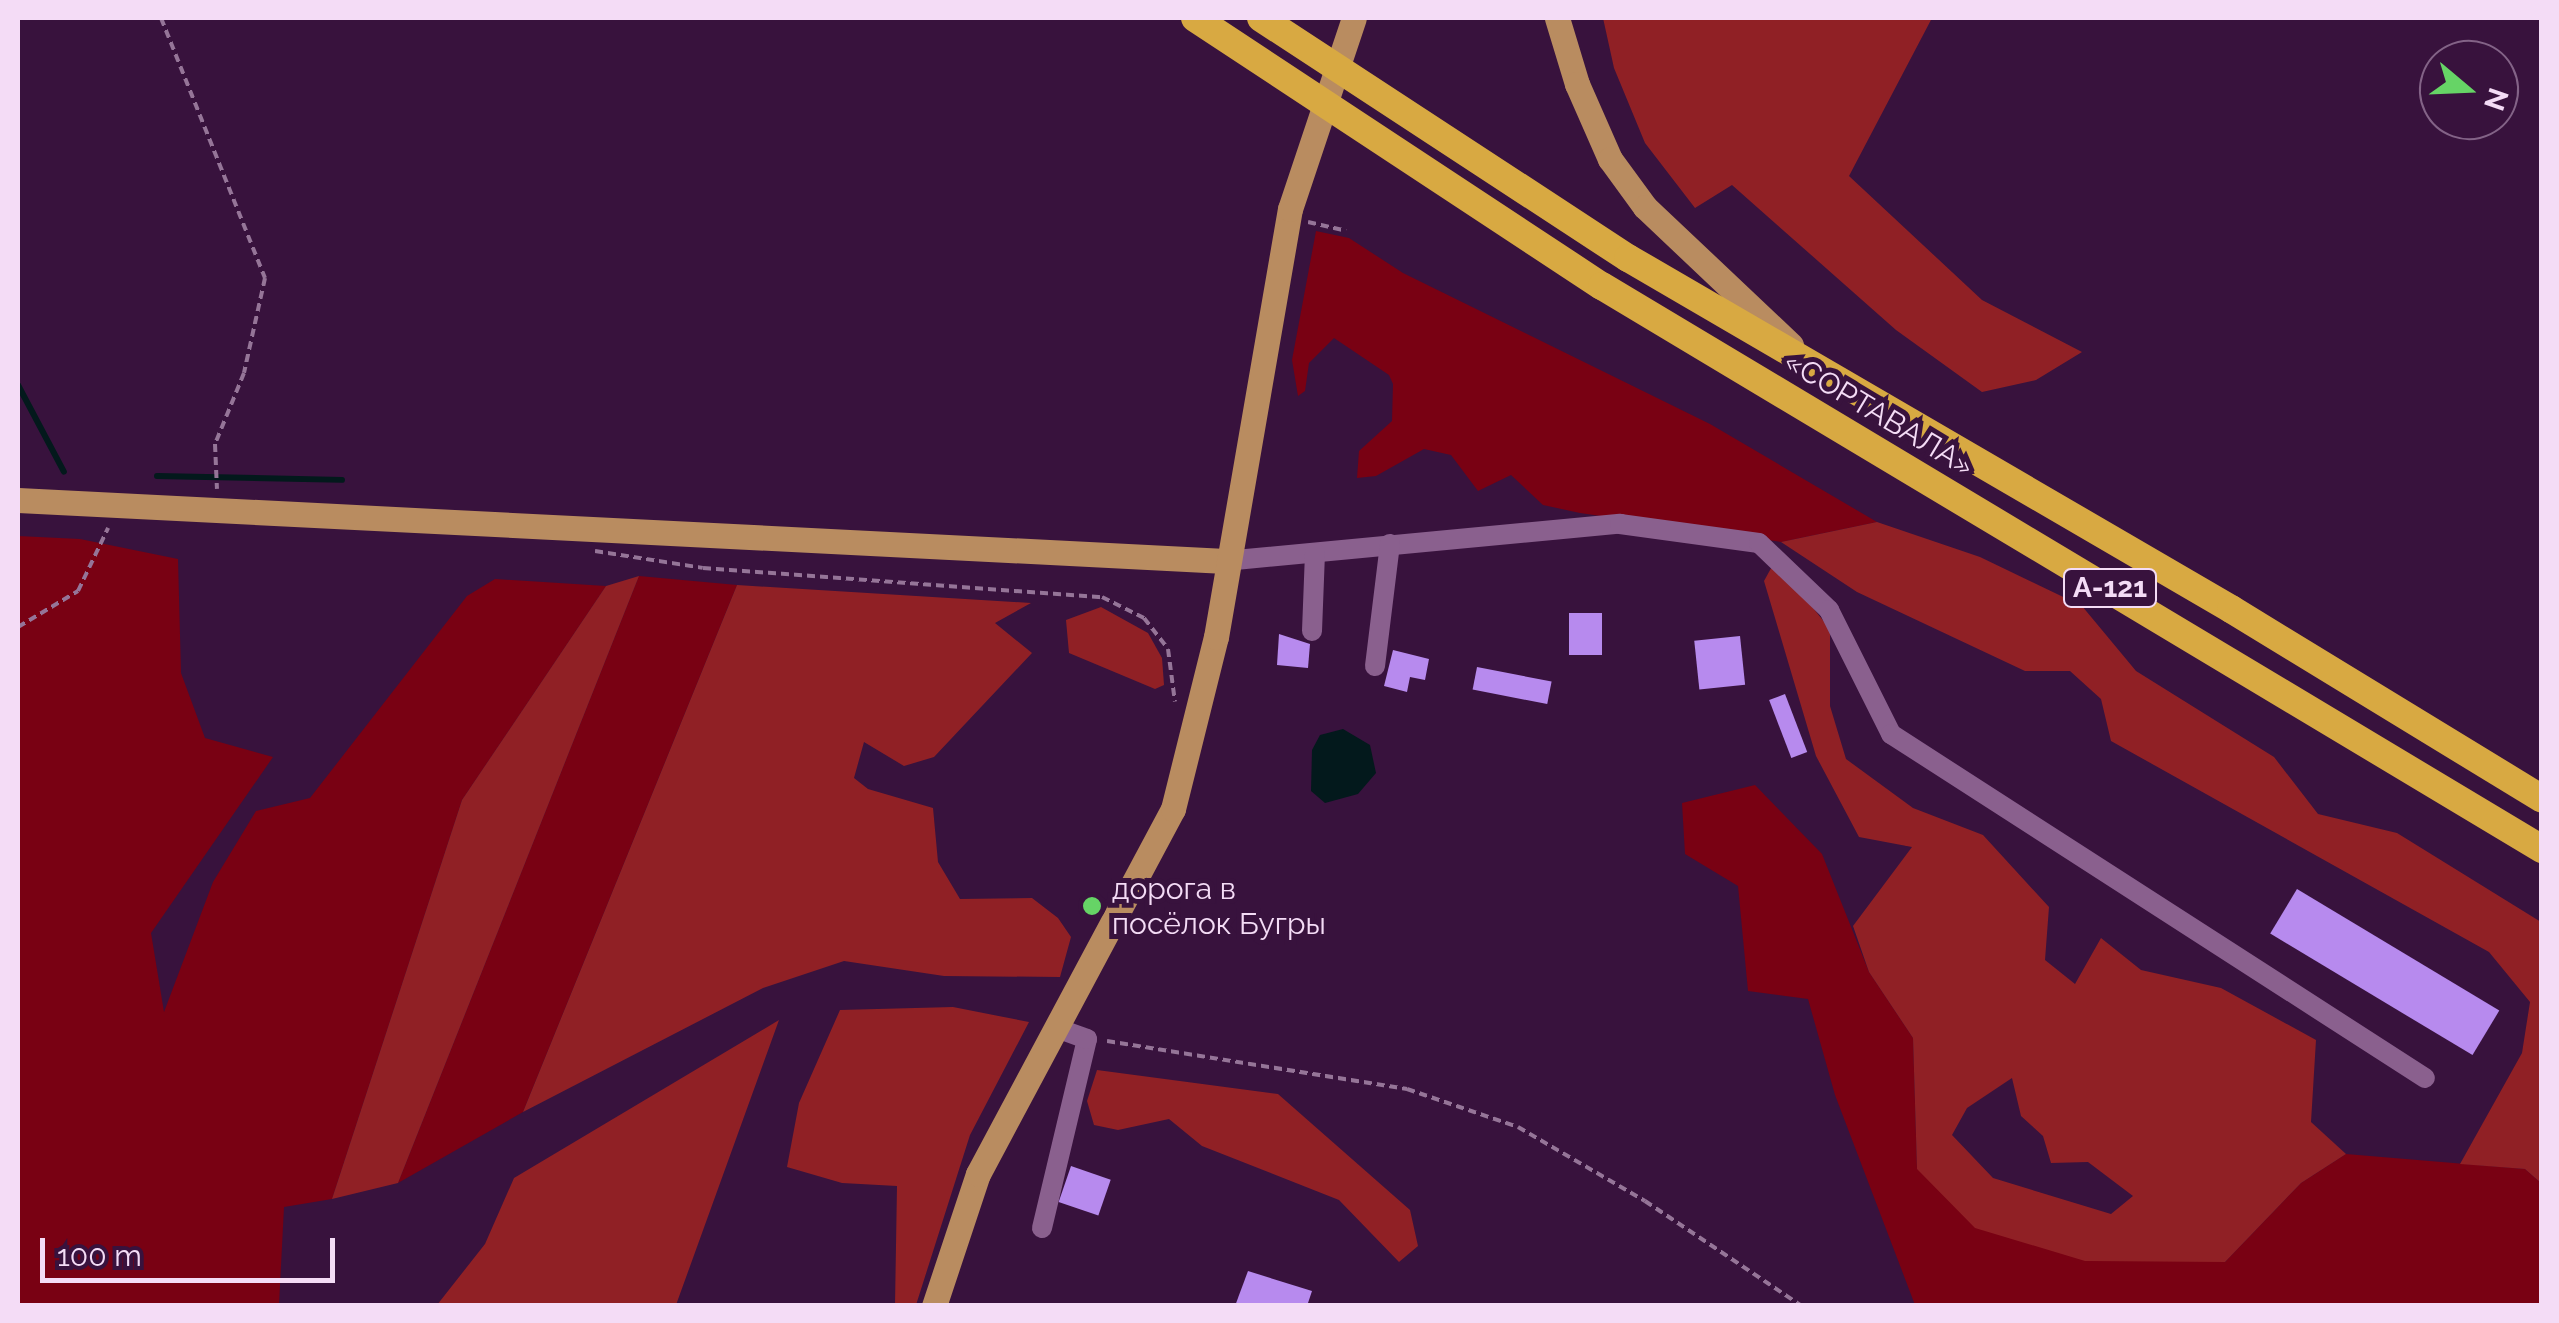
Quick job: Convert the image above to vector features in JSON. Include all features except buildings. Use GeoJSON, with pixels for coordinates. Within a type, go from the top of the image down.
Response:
{"type":"FeatureCollection","features":[{"type":"Feature","properties":{"kind":"highway","name":"«СОРТАВАЛА»"},"geometry":{"type":"LineString","coordinates":[[1194,18],[1616,295],[2542,849]]}},
{"type":"Feature","properties":{"kind":"highway","name":"«СОРТАВАЛА»"},"geometry":{"type":"LineString","coordinates":[[1261,18],[1514,187],[2542,799]]}},
{"type":"Feature","properties":{"kind":"main road"},"geometry":{"type":"LineString","coordinates":[[934,1306],[978,1174],[1173,810],[1202,710],[1225,561],[1289,214],[1354,18]]}},
{"type":"Feature","properties":{"kind":"main road"},"geometry":{"type":"LineString","coordinates":[[1557,18],[1577,84],[1610,159],[1645,208],[1809,362]]}},
{"type":"Feature","properties":{"kind":"main road"},"geometry":{"type":"LineString","coordinates":[[18,500],[1225,561]]}},
{"type":"Feature","properties":{"kind":"street"},"geometry":{"type":"LineString","coordinates":[[1225,561],[1620,524],[1759,543],[1828,610],[1891,734],[2425,1078]]}},
{"type":"Feature","properties":{"kind":"street"},"geometry":{"type":"LineString","coordinates":[[1375,666],[1390,544]]}},
{"type":"Feature","properties":{"kind":"street"},"geometry":{"type":"LineString","coordinates":[[1312,631],[1315,553]]}},
{"type":"Feature","properties":{"kind":"street"},"geometry":{"type":"LineString","coordinates":[[1042,1228],[1087,1040],[1057,1028]]}},
{"type":"Feature","properties":{"kind":"path"},"geometry":{"type":"LineString","coordinates":[[162,18],[265,278],[244,374],[216,444],[218,483]]}},
{"type":"Feature","properties":{"kind":"path"},"geometry":{"type":"LineString","coordinates":[[1289,214],[1346,230]]}},
{"type":"Feature","properties":{"kind":"path"},"geometry":{"type":"LineString","coordinates":[[18,627],[78,590],[114,504]]}},
{"type":"Feature","properties":{"kind":"path"},"geometry":{"type":"LineString","coordinates":[[679,565],[955,590],[1102,597],[1144,618],[1168,649],[1174,719]]}},
{"type":"Feature","properties":{"kind":"path"},"geometry":{"type":"LineString","coordinates":[[1087,1040],[1407,1089],[1518,1128],[1645,1201],[1802,1306]]}},
{"type":"Feature","properties":{"kind":"shaded area"},"geometry":{"type":"Polygon","coordinates":[[[1603,18],[1932,18],[1849,176],[1982,300],[2082,352],[2036,380],[1982,392],[1896,330],[1732,185],[1695,208],[1645,143],[1614,68],[1603,18]]]}},
{"type":"Feature","properties":{"kind":"shaded area"},"geometry":{"type":"Polygon","coordinates":[[[1316,231],[1349,238],[1403,273],[1710,424],[1877,522],[1781,542],[1580,513],[1543,505],[1511,475],[1478,491],[1451,455],[1424,449],[1376,476],[1357,478],[1359,451],[1392,421],[1393,384],[1389,375],[1334,338],[1309,363],[1305,391],[1298,396],[1292,360],[1316,231]]]}},
{"type":"Feature","properties":{"kind":"shaded area"},"geometry":{"type":"Polygon","coordinates":[[[1877,522],[1980,557],[2082,606],[2136,671],[2274,757],[2318,814],[2397,833],[2541,922],[2541,1183],[2525,1169],[2460,1164],[2522,1053],[2530,1002],[2489,952],[2111,741],[2101,699],[2070,671],[2025,671],[1857,592],[1781,542],[1877,522]]]}},
{"type":"Feature","properties":{"kind":"shaded area"},"geometry":{"type":"Polygon","coordinates":[[[18,536],[80,539],[178,559],[181,673],[205,738],[273,757],[151,933],[164,1012],[213,882],[256,811],[310,798],[467,596],[495,579],[606,586],[462,800],[332,1199],[284,1207],[279,1305],[18,1306],[18,536]]]}},
{"type":"Feature","properties":{"kind":"shaded area"},"geometry":{"type":"Polygon","coordinates":[[[1775,561],[1830,629],[1830,706],[1846,759],[1913,808],[1983,835],[2049,907],[2045,960],[2075,984],[2101,938],[2141,970],[2221,988],[2316,1040],[2311,1122],[2346,1154],[2301,1183],[2225,1262],[2085,1261],[1975,1228],[1917,1169],[1913,1038],[1869,972],[1853,926],[1912,847],[1859,837],[1816,756],[1764,581],[1775,561]],[[2012,1078],[1967,1108],[1952,1135],[1993,1178],[2111,1214],[2133,1196],[2088,1162],[2051,1163],[2043,1136],[2021,1116],[2012,1078]]]}},
{"type":"Feature","properties":{"kind":"shaded area"},"geometry":{"type":"Polygon","coordinates":[[[639,576],[737,585],[523,1112],[398,1183],[639,576]]]}},
{"type":"Feature","properties":{"kind":"shaded area"},"geometry":{"type":"Polygon","coordinates":[[[639,576],[398,1183],[332,1199],[462,800],[606,586],[639,576]]]}},
{"type":"Feature","properties":{"kind":"shaded area"},"geometry":{"type":"Polygon","coordinates":[[[737,585],[1031,603],[995,623],[1032,653],[934,757],[904,766],[864,742],[854,778],[868,789],[933,808],[938,862],[960,899],[1032,898],[1058,918],[1071,937],[1060,977],[944,976],[844,961],[763,988],[523,1112],[737,585]]]}},
{"type":"Feature","properties":{"kind":"shaded area"},"geometry":{"type":"Polygon","coordinates":[[[1101,607],[1148,633],[1162,658],[1164,685],[1155,689],[1069,653],[1066,620],[1101,607]]]}},
{"type":"Feature","properties":{"kind":"shaded area"},"geometry":{"type":"Polygon","coordinates":[[[1343,729],[1370,745],[1376,773],[1358,794],[1325,803],[1311,791],[1312,750],[1320,735],[1343,729]]]}},
{"type":"Feature","properties":{"kind":"shaded area"},"geometry":{"type":"Polygon","coordinates":[[[1755,785],[1822,854],[1869,972],[1913,1038],[1917,1169],[2225,1262],[2301,1183],[2346,1154],[2525,1169],[2541,1183],[2541,1305],[1915,1305],[1835,1095],[1808,999],[1748,991],[1738,886],[1685,854],[1682,803],[1755,785]]]}},
{"type":"Feature","properties":{"kind":"shaded area"},"geometry":{"type":"Polygon","coordinates":[[[953,1007],[1029,1022],[970,1135],[916,1305],[895,1305],[897,1186],[842,1183],[787,1167],[799,1103],[840,1010],[953,1007]]]}},
{"type":"Feature","properties":{"kind":"shaded area"},"geometry":{"type":"Polygon","coordinates":[[[779,1020],[676,1305],[437,1305],[485,1244],[514,1178],[779,1020]]]}},
{"type":"Feature","properties":{"kind":"shaded area"},"geometry":{"type":"Polygon","coordinates":[[[1097,1070],[1278,1094],[1410,1210],[1418,1246],[1399,1262],[1339,1200],[1202,1146],[1169,1119],[1118,1130],[1094,1125],[1087,1101],[1097,1070]]]}},
{"type":"Feature","properties":{"kind":"waterway"},"geometry":{"type":"LineString","coordinates":[[18,385],[64,472]]}},
{"type":"Feature","properties":{"kind":"waterway"},"geometry":{"type":"LineString","coordinates":[[157,476],[342,480]]}},
{"type":"Feature","properties":{"kind":"place","name":"дорога в посёлок Бугры"},"geometry":{"type":"Point","coordinates":[1092,906]}}]}
